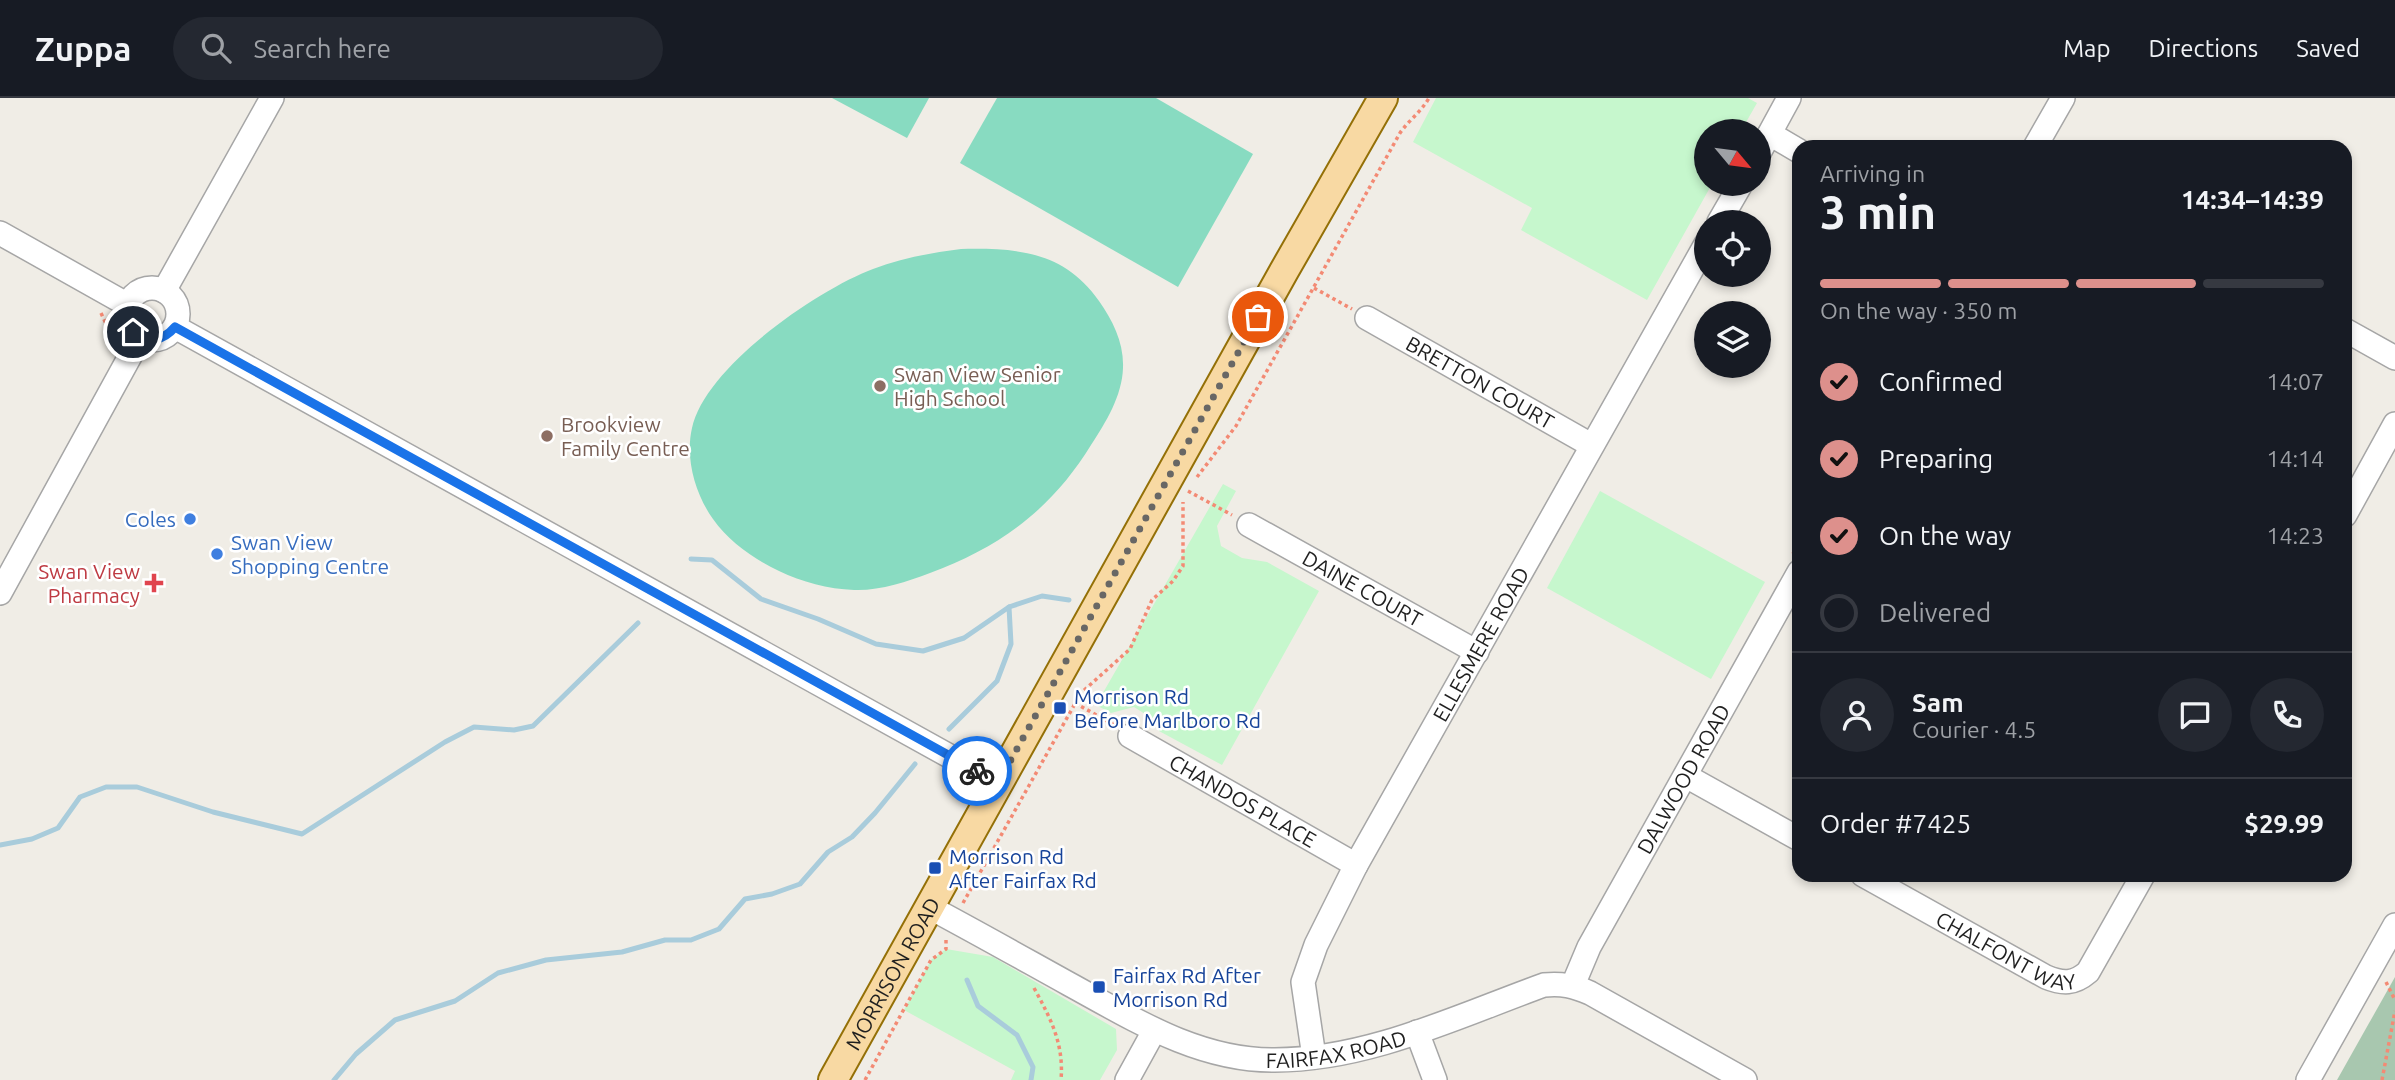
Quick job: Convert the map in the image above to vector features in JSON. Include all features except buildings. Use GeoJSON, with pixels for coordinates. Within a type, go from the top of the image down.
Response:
{"type":"FeatureCollection","features":[{"type":"Feature","properties":{"kind":"main road","name":"MORRISON ROAD"},"geometry":{"type":"LineString","coordinates":[[833,1080],[1383,98]]}},
{"type":"Feature","properties":{"kind":"street"},"geometry":{"type":"LineString","coordinates":[[164,292],[272,98]]}},
{"type":"Feature","properties":{"kind":"street"},"geometry":{"type":"LineString","coordinates":[[1771,131],[1789,98]]}},
{"type":"Feature","properties":{"kind":"street"},"geometry":{"type":"LineString","coordinates":[[2039,140],[2063,98]]}},
{"type":"Feature","properties":{"kind":"street"},"geometry":{"type":"LineString","coordinates":[[1771,145],[1792,150]]}},
{"type":"Feature","properties":{"kind":"street"},"geometry":{"type":"LineString","coordinates":[[0,233],[128,305]]}},
{"type":"Feature","properties":{"kind":"street","name":"ELLESMERE ROAD"},"geometry":{"type":"LineString","coordinates":[[1314,1057],[1303,982],[1316,945],[1356,865],[1694,265]]}},
{"type":"Feature","properties":{"kind":"street"},"geometry":{"type":"LineString","coordinates":[[157,289],[164,292],[175,303],[175,327],[163,338],[140,338],[128,325],[128,305],[142,290],[157,289]]}},
{"type":"Feature","properties":{"kind":"street","name":"BRETTON COURT"},"geometry":{"type":"LineString","coordinates":[[1367,318],[1591,445]]}},
{"type":"Feature","properties":{"kind":"street"},"geometry":{"type":"LineString","coordinates":[[175,327],[998,783]]}},
{"type":"Feature","properties":{"kind":"street"},"geometry":{"type":"LineString","coordinates":[[2352,334],[2395,358]]}},
{"type":"Feature","properties":{"kind":"street"},"geometry":{"type":"LineString","coordinates":[[0,593],[140,338]]}},
{"type":"Feature","properties":{"kind":"street"},"geometry":{"type":"LineString","coordinates":[[2352,502],[2395,424]]}},
{"type":"Feature","properties":{"kind":"street","name":"DAINE COURT"},"geometry":{"type":"LineString","coordinates":[[1249,525],[1476,652]]}},
{"type":"Feature","properties":{"kind":"street","name":"DALWOOD ROAD"},"geometry":{"type":"LineString","coordinates":[[1573,985],[1589,947],[1792,585]]}},
{"type":"Feature","properties":{"kind":"street","name":"CHANDOS PLACE"},"geometry":{"type":"LineString","coordinates":[[1130,736],[1356,865]]}},
{"type":"Feature","properties":{"kind":"street"},"geometry":{"type":"LineString","coordinates":[[1686,776],[1792,835]]}},
{"type":"Feature","properties":{"kind":"street","name":"CHALFONT WAY"},"geometry":{"type":"LineString","coordinates":[[1876,882],[2046,977],[2058,982],[2071,982],[2088,972],[2139,882]]}},
{"type":"Feature","properties":{"kind":"street","name":"FAIRFAX ROAD"},"geometry":{"type":"LineString","coordinates":[[929,907],[1154,1031],[1212,1052],[1245,1059],[1314,1057],[1375,1045],[1544,985],[1573,985]]}},
{"type":"Feature","properties":{"kind":"street"},"geometry":{"type":"LineString","coordinates":[[2308,1080],[2395,925]]}},
{"type":"Feature","properties":{"kind":"street"},"geometry":{"type":"LineString","coordinates":[[1573,985],[1745,1080]]}},
{"type":"Feature","properties":{"kind":"street"},"geometry":{"type":"LineString","coordinates":[[1127,1080],[1154,1031]]}},
{"type":"Feature","properties":{"kind":"street"},"geometry":{"type":"LineString","coordinates":[[1417,1032],[1435,1080]]}},
{"type":"Feature","properties":{"kind":"path"},"geometry":{"type":"LineString","coordinates":[[961,905],[971,892],[1075,702],[1086,687],[1130,649],[1152,600],[1173,581],[1183,566],[1185,548],[1182,514],[1188,491],[1236,426],[1400,134],[1429,98]]}},
{"type":"Feature","properties":{"kind":"path"},"geometry":{"type":"LineString","coordinates":[[1314,288],[1367,318]]}},
{"type":"Feature","properties":{"kind":"path"},"geometry":{"type":"LineString","coordinates":[[1188,491],[1249,525]]}},
{"type":"Feature","properties":{"kind":"path"},"geometry":{"type":"LineString","coordinates":[[1075,702],[1130,736]]}},
{"type":"Feature","properties":{"kind":"path"},"geometry":{"type":"LineString","coordinates":[[865,1080],[927,967],[936,954],[946,948],[946,930]]}},
{"type":"Feature","properties":{"kind":"path"},"geometry":{"type":"LineString","coordinates":[[1030,981],[1049,1014],[1056,1035],[1061,1052],[1061,1080]]}},
{"type":"Feature","properties":{"kind":"path"},"geometry":{"type":"LineString","coordinates":[[2382,1080],[2395,1011]]}},
{"type":"Feature","properties":{"kind":"green space"},"geometry":{"type":"Polygon","coordinates":[[[832,98],[929,98],[907,138],[832,98]]]}},
{"type":"Feature","properties":{"kind":"green space"},"geometry":{"type":"Polygon","coordinates":[[[997,98],[1156,98],[1253,154],[1178,287],[960,163],[997,98]]]}},
{"type":"Feature","properties":{"kind":"green space"},"geometry":{"type":"Polygon","coordinates":[[[1436,98],[1748,98],[1757,103],[1748,119],[1694,119],[1694,196],[1705,196],[1697,210],[1694,210],[1694,216],[1647,300],[1521,230],[1532,208],[1413,142],[1436,98]]]}},
{"type":"Feature","properties":{"kind":"green space"},"geometry":{"type":"Polygon","coordinates":[[[961,249],[1020,252],[1055,262],[1085,284],[1099,301],[1120,341],[1123,368],[1120,389],[1097,436],[1059,489],[1022,524],[979,551],[921,576],[873,589],[844,589],[806,582],[751,555],[719,527],[701,498],[693,475],[690,451],[692,428],[701,405],[718,380],[740,356],[766,334],[795,312],[850,279],[916,256],[961,249]]]}},
{"type":"Feature","properties":{"kind":"green space"},"geometry":{"type":"Polygon","coordinates":[[[1223,484],[1236,491],[1217,526],[1221,546],[1242,558],[1267,562],[1319,591],[1222,765],[1159,731],[1153,719],[1134,707],[1111,713],[1096,705],[1223,484]]]}},
{"type":"Feature","properties":{"kind":"green space"},"geometry":{"type":"Polygon","coordinates":[[[1600,491],[1765,582],[1711,679],[1547,588],[1600,491]]]}},
{"type":"Feature","properties":{"kind":"green space"},"geometry":{"type":"Polygon","coordinates":[[[946,949],[993,957],[1116,1029],[1117,1050],[1100,1080],[1011,1080],[1015,1071],[904,1010],[931,960],[946,949]]]}},
{"type":"Feature","properties":{"kind":"green space"},"geometry":{"type":"Polygon","coordinates":[[[2395,977],[2395,1080],[2337,1080],[2395,977]]]}},
{"type":"Feature","properties":{"kind":"waterway"},"geometry":{"type":"LineString","coordinates":[[691,559],[712,560],[761,599],[818,619],[876,644],[923,651],[964,638],[1009,607]]}},
{"type":"Feature","properties":{"kind":"waterway"},"geometry":{"type":"LineString","coordinates":[[949,729],[997,681],[1011,644],[1009,607],[1042,596],[1069,600]]}},
{"type":"Feature","properties":{"kind":"waterway"},"geometry":{"type":"LineString","coordinates":[[0,845],[32,839],[58,828],[80,797],[106,787],[137,787],[213,812],[302,834],[445,742],[474,727],[514,730],[533,726],[638,623]]}},
{"type":"Feature","properties":{"kind":"waterway"},"geometry":{"type":"LineString","coordinates":[[334,1080],[356,1054],[395,1020],[455,1001],[498,973],[546,960],[622,952],[665,940],[691,940],[719,929],[745,899],[772,894],[800,884],[828,852],[852,837],[915,764]]}},
{"type":"Feature","properties":{"kind":"waterway"},"geometry":{"type":"LineString","coordinates":[[967,980],[978,1006],[1017,1035],[1033,1067],[1031,1080]]}},
{"type":"Feature","properties":{"kind":"way so far"},"geometry":{"type":"LineString","coordinates":[[977,771],[998,783],[1258,317]]}},
{"type":"Feature","properties":{"kind":"place","name":"Swan View Senior High School"},"geometry":{"type":"Point","coordinates":[880,386]}},
{"type":"Feature","properties":{"kind":"place","name":"Brookview Family Centre"},"geometry":{"type":"Point","coordinates":[547,436]}},
{"type":"Feature","properties":{"kind":"place","name":"Coles"},"geometry":{"type":"Point","coordinates":[190,519]}},
{"type":"Feature","properties":{"kind":"place","name":"Swan View Shopping Centre"},"geometry":{"type":"Point","coordinates":[217,554]}},
{"type":"Feature","properties":{"kind":"place","name":"Swan View Pharmacy"},"geometry":{"type":"Point","coordinates":[154,583]}},
{"type":"Feature","properties":{"kind":"place","name":"Morrison Rd Before Marlboro Rd"},"geometry":{"type":"Point","coordinates":[1060,708]}},
{"type":"Feature","properties":{"kind":"place","name":"Morrison Rd After Fairfax Rd"},"geometry":{"type":"Point","coordinates":[935,868]}},
{"type":"Feature","properties":{"kind":"place","name":"Fairfax Rd After Morrison Rd"},"geometry":{"type":"Point","coordinates":[1099,987]}},
{"type":"Feature","properties":{"kind":"route"},"geometry":{"type":"LineString","coordinates":[[133,332],[140,338],[156,340],[163,338],[175,327],[977,771]]}}]}
